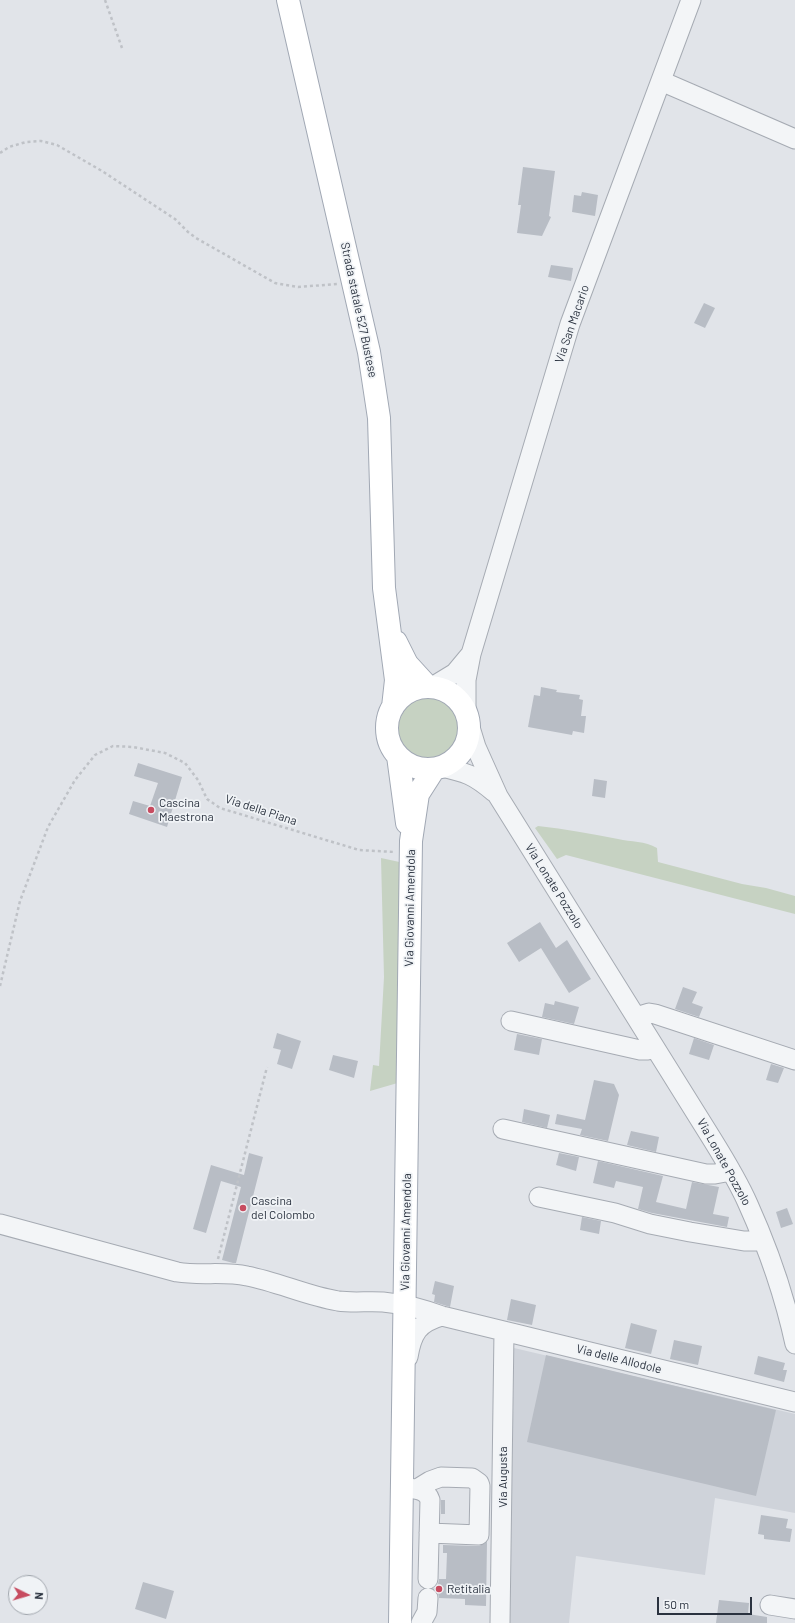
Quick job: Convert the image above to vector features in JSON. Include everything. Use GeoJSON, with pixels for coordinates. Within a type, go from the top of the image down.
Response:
{"type":"FeatureCollection","features":[{"type":"Feature","properties":{"kind":"main road","name":"Strada statale 527 Bustese"},"geometry":{"type":"LineString","coordinates":[[288,0],[369,352],[377,400],[381,460],[384,580],[396,680],[393,707]]}},
{"type":"Feature","properties":{"kind":"main road"},"geometry":{"type":"LineString","coordinates":[[389,626],[407,664],[430,687]]}},
{"type":"Feature","properties":{"kind":"main road"},"geometry":{"type":"LineString","coordinates":[[430,687],[445,691],[454,696],[460,703],[467,719],[468,736],[462,751],[450,762],[437,768],[424,769],[414,767],[398,756],[391,745],[387,732],[393,707],[405,694],[413,690],[430,687]]}},
{"type":"Feature","properties":{"kind":"main road"},"geometry":{"type":"LineString","coordinates":[[398,756],[411,847]]}},
{"type":"Feature","properties":{"kind":"main road"},"geometry":{"type":"LineString","coordinates":[[411,847],[417,798],[422,786],[437,768]]}},
{"type":"Feature","properties":{"kind":"main road","name":"Via Giovanni Amendola"},"geometry":{"type":"LineString","coordinates":[[400,1623],[409,1488],[402,1394],[411,847]]}},
{"type":"Feature","properties":{"kind":"street","name":"Via San Macario"},"geometry":{"type":"LineString","coordinates":[[498,796],[478,751],[467,719],[466,680],[471,654],[570,324],[691,0]]}},
{"type":"Feature","properties":{"kind":"street"},"geometry":{"type":"LineString","coordinates":[[661,81],[795,139]]}},
{"type":"Feature","properties":{"kind":"street"},"geometry":{"type":"LineString","coordinates":[[430,687],[455,673],[471,654]]}},
{"type":"Feature","properties":{"kind":"street"},"geometry":{"type":"LineString","coordinates":[[437,768],[461,771],[474,776],[498,796]]}},
{"type":"Feature","properties":{"kind":"street","name":"Via Lonate Pozzolo"},"geometry":{"type":"LineString","coordinates":[[498,796],[731,1171],[748,1203],[762,1239],[792,1323],[795,1344]]}},
{"type":"Feature","properties":{"kind":"street"},"geometry":{"type":"LineString","coordinates":[[636,1017],[649,1013],[655,1014],[795,1060]]}},
{"type":"Feature","properties":{"kind":"street"},"geometry":{"type":"LineString","coordinates":[[511,1021],[640,1050],[655,1048]]}},
{"type":"Feature","properties":{"kind":"street"},"geometry":{"type":"LineString","coordinates":[[503,1129],[706,1174],[731,1171]]}},
{"type":"Feature","properties":{"kind":"street"},"geometry":{"type":"LineString","coordinates":[[539,1197],[619,1214],[650,1224],[690,1232],[744,1241],[762,1239]]}},
{"type":"Feature","properties":{"kind":"street","name":"Via delle Allodole"},"geometry":{"type":"LineString","coordinates":[[0,1224],[177,1272],[245,1276],[338,1301],[382,1302],[421,1308],[442,1316],[795,1402]]}},
{"type":"Feature","properties":{"kind":"street"},"geometry":{"type":"LineString","coordinates":[[783,1298],[795,1283]]}},
{"type":"Feature","properties":{"kind":"street"},"geometry":{"type":"LineString","coordinates":[[402,1394],[409,1353],[415,1334],[424,1323],[442,1316]]}},
{"type":"Feature","properties":{"kind":"street","name":"Via Augusta"},"geometry":{"type":"LineString","coordinates":[[500,1623],[504,1331]]}},
{"type":"Feature","properties":{"kind":"street"},"geometry":{"type":"LineString","coordinates":[[409,1488],[441,1477],[472,1478],[479,1482],[479,1535],[429,1532]]}},
{"type":"Feature","properties":{"kind":"street"},"geometry":{"type":"LineString","coordinates":[[409,1488],[427,1493],[429,1497],[428,1579]]}},
{"type":"Feature","properties":{"kind":"street"},"geometry":{"type":"LineString","coordinates":[[423,1622],[427,1609],[428,1598]]}},
{"type":"Feature","properties":{"kind":"street"},"geometry":{"type":"LineString","coordinates":[[770,1605],[795,1609]]}},
{"type":"Feature","properties":{"kind":"path"},"geometry":{"type":"LineString","coordinates":[[105,0],[122,48]]}},
{"type":"Feature","properties":{"kind":"path"},"geometry":{"type":"LineString","coordinates":[[0,153],[9,147],[26,142],[41,141],[57,145],[102,171],[175,218],[196,238],[275,283],[298,287],[353,284]]}},
{"type":"Feature","properties":{"kind":"path","name":"Via della Piana"},"geometry":{"type":"LineString","coordinates":[[0,986],[20,900],[48,827],[75,780],[95,755],[113,746],[133,747],[165,753],[185,762],[198,780],[207,799],[220,808],[359,850],[411,847]]}},
{"type":"Feature","properties":{"kind":"path"},"geometry":{"type":"LineString","coordinates":[[215,1274],[267,1067]]}},
{"type":"Feature","properties":{"kind":"shaded area"},"geometry":{"type":"Polygon","coordinates":[[[514,1348],[795,1414],[795,1513],[715,1498],[705,1575],[576,1556],[569,1623],[510,1623],[514,1348]]]}},
{"type":"Feature","properties":{"kind":"green space"},"geometry":{"type":"Polygon","coordinates":[[[429,697],[441,699],[451,706],[458,716],[460,728],[458,740],[451,750],[441,757],[429,759],[417,757],[407,750],[400,740],[398,728],[400,716],[407,706],[417,699],[429,697]]]}},
{"type":"Feature","properties":{"kind":"green space"},"geometry":{"type":"Polygon","coordinates":[[[538,826],[648,844],[657,848],[658,862],[795,896],[795,914],[566,855],[557,859],[535,828],[538,826]]]}},
{"type":"Feature","properties":{"kind":"green space"},"geometry":{"type":"Polygon","coordinates":[[[381,858],[404,863],[401,1082],[370,1091],[373,1065],[379,1066],[384,977],[381,858]]]}},
{"type":"Feature","properties":{"kind":"building"},"geometry":{"type":"Polygon","coordinates":[[[523,167],[555,171],[549,216],[551,217],[542,236],[517,233],[521,205],[518,205],[523,167]]]}},
{"type":"Feature","properties":{"kind":"building"},"geometry":{"type":"Polygon","coordinates":[[[582,192],[598,195],[595,216],[572,212],[574,195],[581,196],[582,192]]]}},
{"type":"Feature","properties":{"kind":"building"},"geometry":{"type":"Polygon","coordinates":[[[551,265],[573,268],[571,281],[548,277],[551,265]]]}},
{"type":"Feature","properties":{"kind":"building"},"geometry":{"type":"Polygon","coordinates":[[[704,303],[715,308],[705,328],[694,323],[704,303]]]}},
{"type":"Feature","properties":{"kind":"building"},"geometry":{"type":"Polygon","coordinates":[[[541,687],[557,690],[556,692],[580,695],[579,699],[583,700],[581,716],[586,716],[584,733],[573,731],[572,735],[528,727],[534,695],[540,696],[541,687]]]}},
{"type":"Feature","properties":{"kind":"building"},"geometry":{"type":"Polygon","coordinates":[[[138,763],[182,777],[167,827],[129,814],[133,801],[150,806],[158,783],[134,776],[138,763]]]}},
{"type":"Feature","properties":{"kind":"building"},"geometry":{"type":"Polygon","coordinates":[[[594,779],[607,781],[605,798],[592,796],[594,779]]]}},
{"type":"Feature","properties":{"kind":"building"},"geometry":{"type":"Polygon","coordinates":[[[540,922],[556,948],[567,940],[591,979],[569,993],[541,948],[519,962],[507,943],[540,922]]]}},
{"type":"Feature","properties":{"kind":"building"},"geometry":{"type":"Polygon","coordinates":[[[683,987],[697,992],[692,1003],[703,1007],[699,1017],[675,1009],[683,987]]]}},
{"type":"Feature","properties":{"kind":"building"},"geometry":{"type":"Polygon","coordinates":[[[555,1001],[579,1007],[574,1024],[542,1017],[545,1003],[554,1005],[555,1001]]]}},
{"type":"Feature","properties":{"kind":"building"},"geometry":{"type":"Polygon","coordinates":[[[277,1033],[301,1041],[292,1069],[277,1064],[281,1050],[273,1048],[277,1033]]]}},
{"type":"Feature","properties":{"kind":"building"},"geometry":{"type":"Polygon","coordinates":[[[517,1034],[542,1039],[539,1055],[514,1050],[517,1034]]]}},
{"type":"Feature","properties":{"kind":"building"},"geometry":{"type":"Polygon","coordinates":[[[694,1038],[714,1045],[709,1060],[689,1054],[694,1038]]]}},
{"type":"Feature","properties":{"kind":"building"},"geometry":{"type":"Polygon","coordinates":[[[333,1055],[358,1061],[354,1078],[329,1070],[333,1055]]]}},
{"type":"Feature","properties":{"kind":"building"},"geometry":{"type":"Polygon","coordinates":[[[771,1064],[784,1068],[778,1083],[766,1080],[771,1064]]]}},
{"type":"Feature","properties":{"kind":"building"},"geometry":{"type":"Polygon","coordinates":[[[594,1080],[614,1084],[619,1095],[608,1141],[580,1135],[582,1129],[555,1124],[557,1114],[585,1120],[594,1080]]]}},
{"type":"Feature","properties":{"kind":"building"},"geometry":{"type":"Polygon","coordinates":[[[524,1109],[550,1115],[547,1128],[522,1122],[524,1109]]]}},
{"type":"Feature","properties":{"kind":"building"},"geometry":{"type":"Polygon","coordinates":[[[631,1131],[659,1137],[656,1152],[627,1145],[631,1131]]]}},
{"type":"Feature","properties":{"kind":"building"},"geometry":{"type":"Polygon","coordinates":[[[249,1153],[263,1157],[236,1263],[233,1263],[222,1260],[241,1187],[221,1181],[206,1233],[193,1229],[211,1165],[244,1175],[249,1153]]]}},
{"type":"Feature","properties":{"kind":"building"},"geometry":{"type":"Polygon","coordinates":[[[559,1153],[579,1157],[576,1171],[556,1165],[559,1153]]]}},
{"type":"Feature","properties":{"kind":"building"},"geometry":{"type":"Polygon","coordinates":[[[598,1161],[663,1176],[656,1202],[686,1209],[692,1182],[719,1187],[713,1214],[729,1217],[727,1227],[638,1209],[643,1187],[616,1181],[614,1188],[593,1183],[598,1161]]]}},
{"type":"Feature","properties":{"kind":"building"},"geometry":{"type":"Polygon","coordinates":[[[787,1208],[793,1224],[781,1228],[776,1212],[787,1208]]]}},
{"type":"Feature","properties":{"kind":"building"},"geometry":{"type":"Polygon","coordinates":[[[582,1217],[601,1221],[599,1234],[580,1230],[582,1217]]]}},
{"type":"Feature","properties":{"kind":"building"},"geometry":{"type":"Polygon","coordinates":[[[435,1281],[454,1286],[450,1307],[434,1302],[435,1295],[432,1294],[435,1281]]]}},
{"type":"Feature","properties":{"kind":"building"},"geometry":{"type":"Polygon","coordinates":[[[511,1299],[536,1305],[532,1325],[507,1320],[511,1299]]]}},
{"type":"Feature","properties":{"kind":"building"},"geometry":{"type":"Polygon","coordinates":[[[631,1323],[657,1330],[651,1354],[625,1348],[631,1323]]]}},
{"type":"Feature","properties":{"kind":"building"},"geometry":{"type":"Polygon","coordinates":[[[674,1340],[702,1346],[698,1365],[670,1359],[674,1340]]]}},
{"type":"Feature","properties":{"kind":"building"},"geometry":{"type":"Polygon","coordinates":[[[546,1355],[776,1410],[756,1496],[527,1442],[546,1355]]]}},
{"type":"Feature","properties":{"kind":"building"},"geometry":{"type":"Polygon","coordinates":[[[758,1356],[785,1363],[783,1370],[787,1370],[784,1382],[754,1374],[758,1356]]]}},
{"type":"Feature","properties":{"kind":"building"},"geometry":{"type":"Polygon","coordinates":[[[441,1500],[445,1500],[445,1514],[441,1514],[441,1500]]]}},
{"type":"Feature","properties":{"kind":"building"},"geometry":{"type":"Polygon","coordinates":[[[761,1515],[788,1519],[786,1528],[792,1529],[790,1542],[764,1539],[764,1535],[758,1534],[761,1515]]]}},
{"type":"Feature","properties":{"kind":"building"},"geometry":{"type":"Polygon","coordinates":[[[487,1542],[486,1606],[465,1605],[465,1599],[439,1598],[438,1593],[433,1589],[438,1584],[439,1579],[446,1579],[447,1553],[443,1553],[443,1545],[479,1546],[487,1542]]]}},
{"type":"Feature","properties":{"kind":"building"},"geometry":{"type":"Polygon","coordinates":[[[143,1582],[174,1591],[166,1619],[135,1609],[143,1582]]]}},
{"type":"Feature","properties":{"kind":"building"},"geometry":{"type":"Polygon","coordinates":[[[719,1600],[749,1603],[748,1614],[767,1617],[767,1623],[716,1623],[719,1600]]]}},
{"type":"Feature","properties":{"kind":"place","name":"Cascina Maestrona"},"geometry":{"type":"Point","coordinates":[151,810]}},
{"type":"Feature","properties":{"kind":"place","name":"Cascina del Colombo"},"geometry":{"type":"Point","coordinates":[243,1208]}},
{"type":"Feature","properties":{"kind":"place","name":"Retitalia"},"geometry":{"type":"Point","coordinates":[439,1589]}}]}
